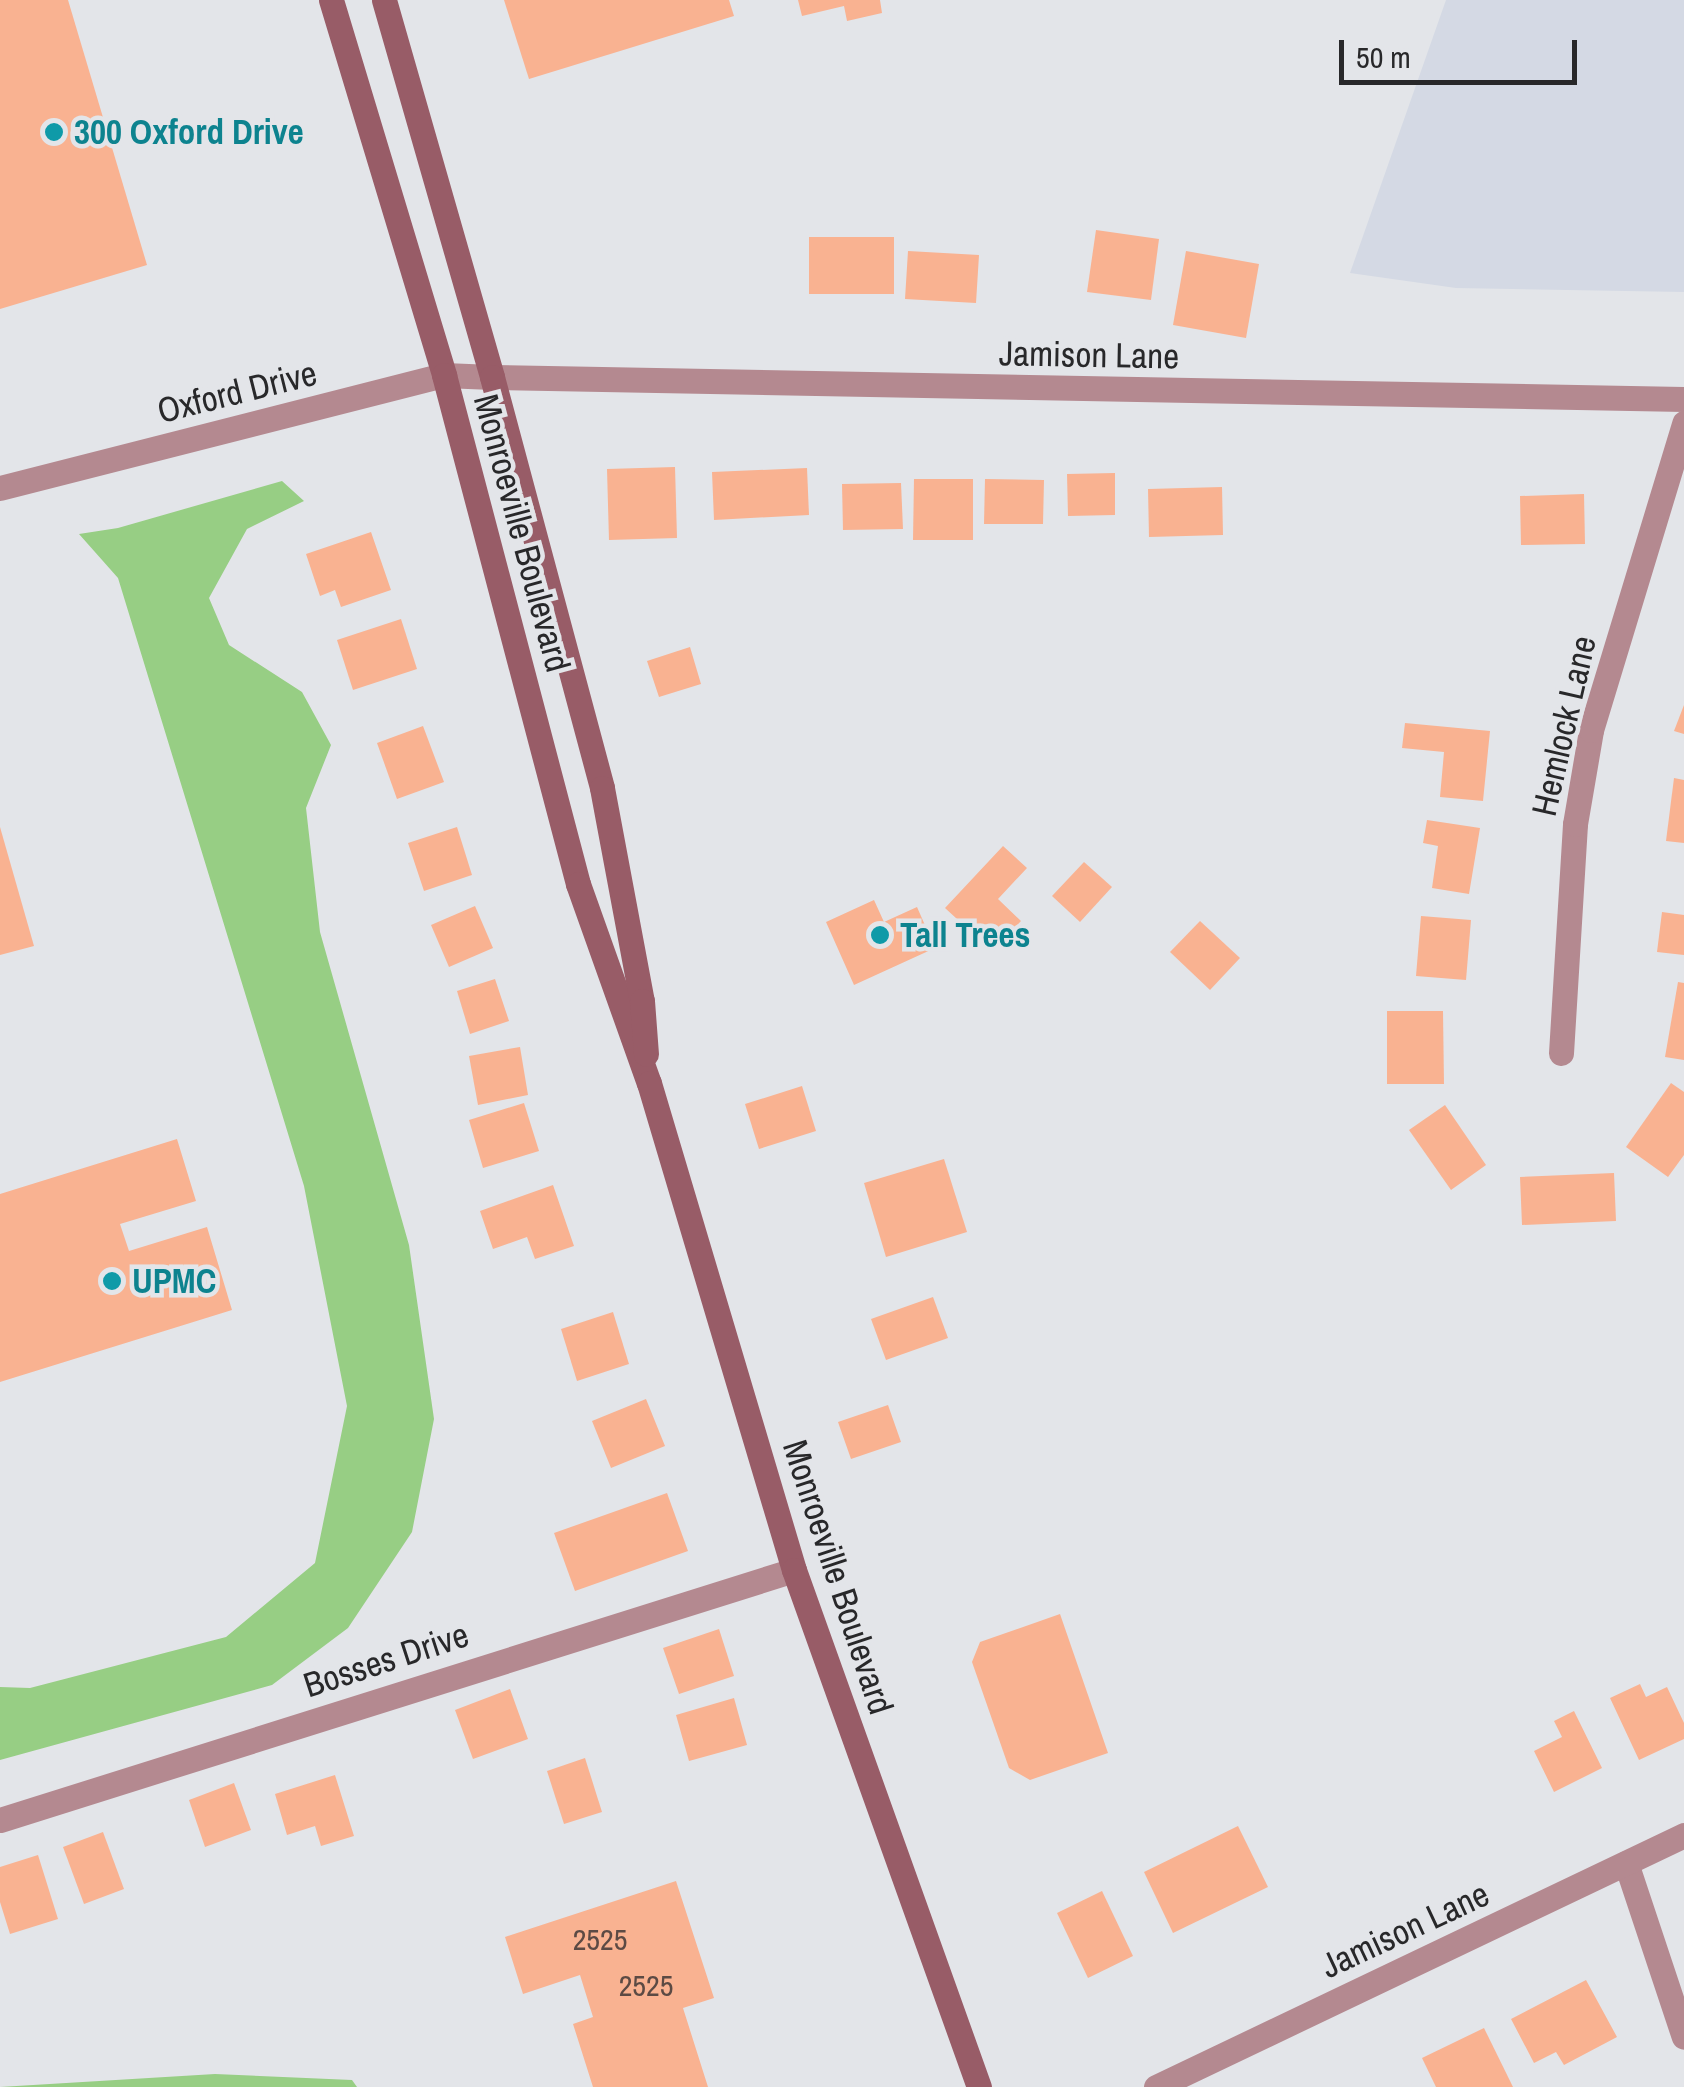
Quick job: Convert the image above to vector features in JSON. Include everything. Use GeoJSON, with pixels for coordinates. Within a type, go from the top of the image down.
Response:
{"type":"FeatureCollection","features":[{"type":"Feature","properties":{"kind":"main road","name":"Monroeville Boulevard"},"geometry":{"type":"LineString","coordinates":[[331,0],[444,376],[578,884],[649,1084],[794,1570],[980,2087]]}},
{"type":"Feature","properties":{"kind":"main road","name":"Monroeville Boulevard"},"geometry":{"type":"LineString","coordinates":[[384,0],[492,376],[602,788],[642,1001],[649,1084]]}},
{"type":"Feature","properties":{"kind":"street","name":"Oxford Drive"},"geometry":{"type":"LineString","coordinates":[[0,488],[444,376],[492,376]]}},
{"type":"Feature","properties":{"kind":"street","name":"Jamison Lane"},"geometry":{"type":"LineString","coordinates":[[492,376],[1684,400]]}},
{"type":"Feature","properties":{"kind":"street","name":"Hemlock Lane"},"geometry":{"type":"LineString","coordinates":[[1561,1053],[1575,824],[1591,730],[1684,422]]}},
{"type":"Feature","properties":{"kind":"street","name":"Bosses Drive"},"geometry":{"type":"LineString","coordinates":[[0,1820],[794,1570]]}},
{"type":"Feature","properties":{"kind":"street","name":"Jamison Lane"},"geometry":{"type":"LineString","coordinates":[[1156,2087],[1684,1835]]}},
{"type":"Feature","properties":{"kind":"street"},"geometry":{"type":"LineString","coordinates":[[1626,1864],[1684,2037]]}},
{"type":"Feature","properties":{"kind":"shaded area"},"geometry":{"type":"Polygon","coordinates":[[[1446,0],[1684,0],[1684,292],[1456,288],[1350,273],[1446,0]]]}},
{"type":"Feature","properties":{"kind":"green space"},"geometry":{"type":"Polygon","coordinates":[[[282,481],[304,501],[247,529],[209,598],[229,645],[302,692],[331,745],[306,808],[320,932],[409,1245],[434,1419],[412,1532],[348,1628],[272,1685],[0,1760],[0,1687],[30,1688],[226,1637],[315,1563],[347,1406],[304,1186],[118,578],[79,534],[118,528],[282,481]]]}},
{"type":"Feature","properties":{"kind":"green space"},"geometry":{"type":"Polygon","coordinates":[[[215,2074],[352,2080],[357,2087],[0,2087],[215,2074]]]}},
{"type":"Feature","properties":{"kind":"building","name":"300 Oxford Drive"},"geometry":{"type":"Polygon","coordinates":[[[0,0],[68,0],[147,265],[0,309],[0,0]]]}},
{"type":"Feature","properties":{"kind":"building"},"geometry":{"type":"Polygon","coordinates":[[[504,0],[729,0],[734,16],[529,79],[504,0]]]}},
{"type":"Feature","properties":{"kind":"building"},"geometry":{"type":"Polygon","coordinates":[[[798,0],[880,0],[882,13],[847,21],[844,6],[802,16],[798,0]]]}},
{"type":"Feature","properties":{"kind":"building"},"geometry":{"type":"Polygon","coordinates":[[[1096,230],[1159,239],[1151,300],[1087,292],[1096,230]]]}},
{"type":"Feature","properties":{"kind":"building"},"geometry":{"type":"Polygon","coordinates":[[[809,237],[894,237],[894,294],[809,294],[809,237]]]}},
{"type":"Feature","properties":{"kind":"building"},"geometry":{"type":"Polygon","coordinates":[[[908,251],[979,255],[976,303],[905,299],[908,251]]]}},
{"type":"Feature","properties":{"kind":"building"},"geometry":{"type":"Polygon","coordinates":[[[1186,251],[1259,264],[1246,338],[1173,325],[1186,251]]]}},
{"type":"Feature","properties":{"kind":"building"},"geometry":{"type":"Polygon","coordinates":[[[675,467],[677,538],[609,540],[607,469],[675,467]]]}},
{"type":"Feature","properties":{"kind":"building"},"geometry":{"type":"Polygon","coordinates":[[[807,468],[809,515],[714,520],[712,472],[807,468]]]}},
{"type":"Feature","properties":{"kind":"building"},"geometry":{"type":"Polygon","coordinates":[[[1115,473],[1115,515],[1068,516],[1067,474],[1115,473]]]}},
{"type":"Feature","properties":{"kind":"building"},"geometry":{"type":"Polygon","coordinates":[[[914,479],[973,479],[973,540],[913,540],[914,479]]]}},
{"type":"Feature","properties":{"kind":"building"},"geometry":{"type":"Polygon","coordinates":[[[985,479],[1044,480],[1043,524],[984,524],[985,479]]]}},
{"type":"Feature","properties":{"kind":"building"},"geometry":{"type":"Polygon","coordinates":[[[901,483],[903,529],[843,530],[842,484],[901,483]]]}},
{"type":"Feature","properties":{"kind":"building"},"geometry":{"type":"Polygon","coordinates":[[[1222,487],[1223,535],[1149,537],[1148,489],[1222,487]]]}},
{"type":"Feature","properties":{"kind":"building"},"geometry":{"type":"Polygon","coordinates":[[[1584,494],[1585,544],[1521,545],[1520,496],[1584,494]]]}},
{"type":"Feature","properties":{"kind":"building"},"geometry":{"type":"Polygon","coordinates":[[[371,532],[391,590],[341,607],[335,590],[320,596],[306,554],[371,532]]]}},
{"type":"Feature","properties":{"kind":"building"},"geometry":{"type":"Polygon","coordinates":[[[401,619],[417,669],[353,690],[337,640],[401,619]]]}},
{"type":"Feature","properties":{"kind":"building"},"geometry":{"type":"Polygon","coordinates":[[[690,647],[701,684],[659,697],[647,661],[690,647]]]}},
{"type":"Feature","properties":{"kind":"building"},"geometry":{"type":"Polygon","coordinates":[[[1684,705],[1684,734],[1674,731],[1684,705]]]}},
{"type":"Feature","properties":{"kind":"building"},"geometry":{"type":"Polygon","coordinates":[[[1405,723],[1490,731],[1483,801],[1440,797],[1444,752],[1402,748],[1405,723]]]}},
{"type":"Feature","properties":{"kind":"building"},"geometry":{"type":"Polygon","coordinates":[[[423,726],[444,782],[397,799],[377,743],[423,726]]]}},
{"type":"Feature","properties":{"kind":"building"},"geometry":{"type":"Polygon","coordinates":[[[1674,778],[1684,780],[1684,843],[1666,841],[1674,778]]]}},
{"type":"Feature","properties":{"kind":"building"},"geometry":{"type":"Polygon","coordinates":[[[1427,820],[1480,828],[1469,894],[1432,888],[1438,846],[1423,843],[1427,820]]]}},
{"type":"Feature","properties":{"kind":"building"},"geometry":{"type":"Polygon","coordinates":[[[0,827],[34,946],[0,955],[0,827]]]}},
{"type":"Feature","properties":{"kind":"building"},"geometry":{"type":"Polygon","coordinates":[[[457,827],[472,875],[424,891],[408,843],[457,827]]]}},
{"type":"Feature","properties":{"kind":"building"},"geometry":{"type":"Polygon","coordinates":[[[1003,846],[1027,868],[998,899],[1021,921],[992,951],[945,908],[1003,846]]]}},
{"type":"Feature","properties":{"kind":"building"},"geometry":{"type":"Polygon","coordinates":[[[1084,862],[1112,887],[1080,922],[1052,896],[1084,862]]]}},
{"type":"Feature","properties":{"kind":"building","name":"Tall Trees"},"geometry":{"type":"Polygon","coordinates":[[[874,900],[884,922],[917,907],[935,948],[854,985],[826,922],[874,900]]]}},
{"type":"Feature","properties":{"kind":"building"},"geometry":{"type":"Polygon","coordinates":[[[475,906],[493,948],[449,967],[431,925],[475,906]]]}},
{"type":"Feature","properties":{"kind":"building"},"geometry":{"type":"Polygon","coordinates":[[[1662,912],[1684,915],[1684,955],[1657,952],[1662,912]]]}},
{"type":"Feature","properties":{"kind":"building"},"geometry":{"type":"Polygon","coordinates":[[[1421,916],[1471,920],[1466,980],[1416,976],[1421,916]]]}},
{"type":"Feature","properties":{"kind":"building"},"geometry":{"type":"Polygon","coordinates":[[[1200,921],[1240,958],[1210,990],[1170,952],[1200,921]]]}},
{"type":"Feature","properties":{"kind":"building"},"geometry":{"type":"Polygon","coordinates":[[[495,979],[509,1021],[470,1034],[457,991],[495,979]]]}},
{"type":"Feature","properties":{"kind":"building"},"geometry":{"type":"Polygon","coordinates":[[[1678,982],[1684,983],[1684,1060],[1665,1057],[1678,982]]]}},
{"type":"Feature","properties":{"kind":"building"},"geometry":{"type":"Polygon","coordinates":[[[1387,1011],[1443,1011],[1444,1084],[1387,1084],[1387,1011]]]}},
{"type":"Feature","properties":{"kind":"building"},"geometry":{"type":"Polygon","coordinates":[[[520,1047],[528,1095],[478,1105],[469,1056],[520,1047]]]}},
{"type":"Feature","properties":{"kind":"building"},"geometry":{"type":"Polygon","coordinates":[[[1671,1083],[1684,1092],[1684,1155],[1668,1177],[1626,1147],[1671,1083]]]}},
{"type":"Feature","properties":{"kind":"building"},"geometry":{"type":"Polygon","coordinates":[[[802,1086],[816,1131],[759,1149],[745,1104],[802,1086]]]}},
{"type":"Feature","properties":{"kind":"building"},"geometry":{"type":"Polygon","coordinates":[[[524,1103],[539,1151],[483,1168],[469,1120],[524,1103]]]}},
{"type":"Feature","properties":{"kind":"building"},"geometry":{"type":"Polygon","coordinates":[[[1445,1105],[1486,1165],[1451,1190],[1409,1130],[1445,1105]]]}},
{"type":"Feature","properties":{"kind":"building","name":"UPMC"},"geometry":{"type":"Polygon","coordinates":[[[177,1139],[196,1201],[120,1224],[129,1251],[207,1227],[232,1310],[0,1382],[0,1194],[177,1139]]]}},
{"type":"Feature","properties":{"kind":"building"},"geometry":{"type":"Polygon","coordinates":[[[944,1159],[967,1232],[886,1257],[864,1183],[944,1159]]]}},
{"type":"Feature","properties":{"kind":"building"},"geometry":{"type":"Polygon","coordinates":[[[1614,1173],[1616,1221],[1522,1225],[1520,1177],[1614,1173]]]}},
{"type":"Feature","properties":{"kind":"building"},"geometry":{"type":"Polygon","coordinates":[[[553,1185],[574,1246],[535,1259],[527,1237],[493,1249],[480,1211],[553,1185]]]}},
{"type":"Feature","properties":{"kind":"building"},"geometry":{"type":"Polygon","coordinates":[[[933,1297],[948,1338],[886,1360],[871,1319],[933,1297]]]}},
{"type":"Feature","properties":{"kind":"building"},"geometry":{"type":"Polygon","coordinates":[[[613,1312],[629,1364],[577,1381],[561,1329],[613,1312]]]}},
{"type":"Feature","properties":{"kind":"building"},"geometry":{"type":"Polygon","coordinates":[[[646,1399],[665,1446],[611,1468],[592,1421],[646,1399]]]}},
{"type":"Feature","properties":{"kind":"building"},"geometry":{"type":"Polygon","coordinates":[[[888,1405],[901,1442],[851,1459],[838,1422],[888,1405]]]}},
{"type":"Feature","properties":{"kind":"building"},"geometry":{"type":"Polygon","coordinates":[[[667,1493],[688,1551],[575,1591],[554,1533],[667,1493]]]}},
{"type":"Feature","properties":{"kind":"building"},"geometry":{"type":"Polygon","coordinates":[[[1060,1614],[1108,1753],[1030,1780],[1009,1768],[972,1662],[980,1642],[1060,1614]]]}},
{"type":"Feature","properties":{"kind":"building"},"geometry":{"type":"Polygon","coordinates":[[[719,1629],[734,1676],[679,1694],[663,1648],[719,1629]]]}},
{"type":"Feature","properties":{"kind":"building"},"geometry":{"type":"Polygon","coordinates":[[[1640,1684],[1646,1697],[1667,1687],[1684,1723],[1684,1739],[1639,1760],[1610,1698],[1640,1684]]]}},
{"type":"Feature","properties":{"kind":"building"},"geometry":{"type":"Polygon","coordinates":[[[510,1689],[528,1739],[473,1759],[455,1710],[510,1689]]]}},
{"type":"Feature","properties":{"kind":"building"},"geometry":{"type":"Polygon","coordinates":[[[734,1698],[747,1745],[689,1761],[676,1715],[734,1698]]]}},
{"type":"Feature","properties":{"kind":"building"},"geometry":{"type":"Polygon","coordinates":[[[1574,1711],[1602,1768],[1554,1792],[1534,1751],[1562,1737],[1554,1721],[1574,1711]]]}},
{"type":"Feature","properties":{"kind":"building"},"geometry":{"type":"Polygon","coordinates":[[[585,1758],[602,1812],[564,1824],[547,1771],[585,1758]]]}},
{"type":"Feature","properties":{"kind":"building"},"geometry":{"type":"Polygon","coordinates":[[[335,1775],[354,1836],[321,1846],[315,1826],[287,1835],[275,1794],[335,1775]]]}},
{"type":"Feature","properties":{"kind":"building"},"geometry":{"type":"Polygon","coordinates":[[[234,1783],[251,1830],[205,1847],[189,1800],[234,1783]]]}},
{"type":"Feature","properties":{"kind":"building"},"geometry":{"type":"Polygon","coordinates":[[[1238,1826],[1268,1887],[1173,1933],[1144,1872],[1238,1826]]]}},
{"type":"Feature","properties":{"kind":"building"},"geometry":{"type":"Polygon","coordinates":[[[103,1832],[124,1889],[84,1904],[63,1847],[103,1832]]]}},
{"type":"Feature","properties":{"kind":"building"},"geometry":{"type":"Polygon","coordinates":[[[38,1855],[58,1919],[10,1934],[0,1902],[0,1867],[38,1855]]]}},
{"type":"Feature","properties":{"kind":"building"},"geometry":{"type":"Polygon","coordinates":[[[676,1881],[714,1998],[683,2008],[708,2087],[593,2087],[573,2024],[593,2017],[580,1975],[523,1994],[505,1937],[676,1881]]]}},
{"type":"Feature","properties":{"kind":"building"},"geometry":{"type":"Polygon","coordinates":[[[1102,1891],[1133,1956],[1088,1978],[1057,1913],[1102,1891]]]}},
{"type":"Feature","properties":{"kind":"building"},"geometry":{"type":"Polygon","coordinates":[[[1586,1980],[1617,2037],[1564,2065],[1556,2052],[1534,2063],[1511,2019],[1586,1980]]]}},
{"type":"Feature","properties":{"kind":"building"},"geometry":{"type":"Polygon","coordinates":[[[1484,2028],[1513,2087],[1436,2087],[1422,2058],[1484,2028]]]}},
{"type":"Feature","properties":{"kind":"place","name":"300 Oxford Drive"},"geometry":{"type":"Point","coordinates":[54,132]}},
{"type":"Feature","properties":{"kind":"place","name":"Tall Trees"},"geometry":{"type":"Point","coordinates":[880,935]}},
{"type":"Feature","properties":{"kind":"place","name":"UPMC"},"geometry":{"type":"Point","coordinates":[112,1281]}}]}
